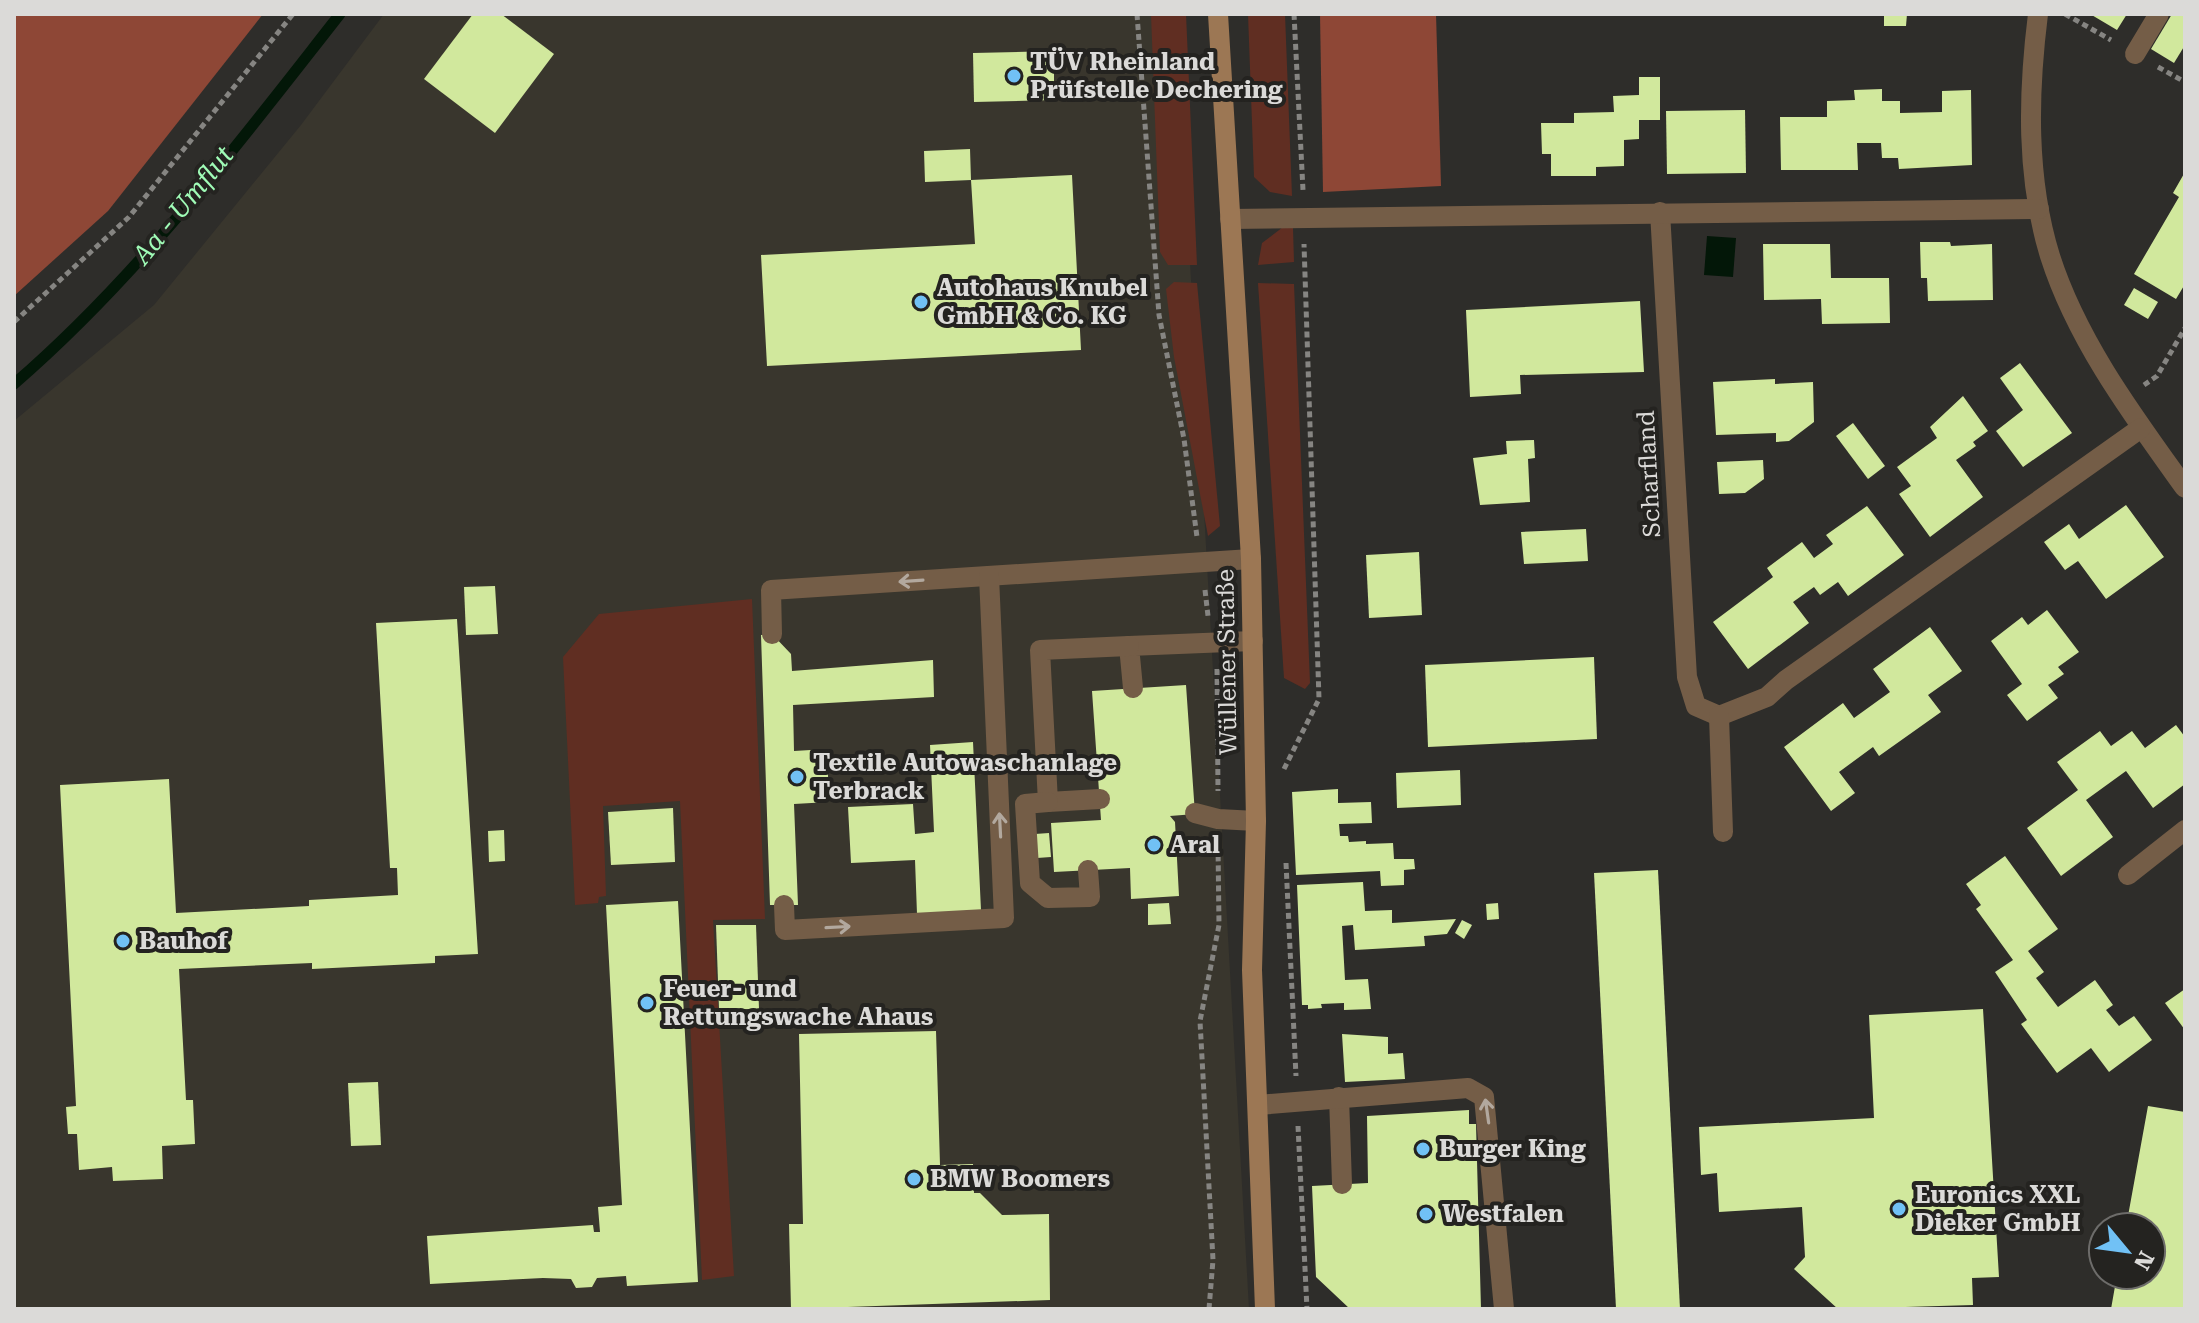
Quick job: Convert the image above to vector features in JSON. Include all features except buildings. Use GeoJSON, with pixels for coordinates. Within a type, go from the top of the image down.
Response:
{"type":"FeatureCollection","features":[{"type":"Feature","properties":{"kind":"main road","name":"Wüllener Straße"},"geometry":{"type":"LineString","coordinates":[[1218,14],[1251,559],[1256,821],[1252,970],[1265,1309]]}},
{"type":"Feature","properties":{"kind":"street"},"geometry":{"type":"LineString","coordinates":[[2038,14],[2031,111],[2032,157],[2039,209],[2050,256],[2070,305],[2124,400],[2185,488]]}},
{"type":"Feature","properties":{"kind":"street"},"geometry":{"type":"LineString","coordinates":[[2135,54],[2159,14]]}},
{"type":"Feature","properties":{"kind":"street"},"geometry":{"type":"LineString","coordinates":[[1230,219],[2039,209]]}},
{"type":"Feature","properties":{"kind":"street","name":"Scharfland"},"geometry":{"type":"LineString","coordinates":[[1660,212],[1687,677],[1696,706],[1719,716]]}},
{"type":"Feature","properties":{"kind":"street"},"geometry":{"type":"LineString","coordinates":[[1723,832],[1719,716],[1767,697],[1786,680],[2141,428]]}},
{"type":"Feature","properties":{"kind":"street"},"geometry":{"type":"LineString","coordinates":[[772,634],[771,590],[1251,559]]}},
{"type":"Feature","properties":{"kind":"street"},"geometry":{"type":"LineString","coordinates":[[784,905],[785,930],[1004,918],[989,576]]}},
{"type":"Feature","properties":{"kind":"street"},"geometry":{"type":"LineString","coordinates":[[1048,802],[1040,650],[1253,641]]}},
{"type":"Feature","properties":{"kind":"street"},"geometry":{"type":"LineString","coordinates":[[1129,646],[1133,688]]}},
{"type":"Feature","properties":{"kind":"street"},"geometry":{"type":"LineString","coordinates":[[1088,870],[1090,897],[1048,898],[1030,883],[1025,804],[1100,799]]}},
{"type":"Feature","properties":{"kind":"street"},"geometry":{"type":"LineString","coordinates":[[1195,813],[1218,819],[1256,821]]}},
{"type":"Feature","properties":{"kind":"street"},"geometry":{"type":"LineString","coordinates":[[2128,875],[2185,830]]}},
{"type":"Feature","properties":{"kind":"street"},"geometry":{"type":"LineString","coordinates":[[1258,1105],[1468,1088],[1484,1097],[1492,1273],[1504,1309]]}},
{"type":"Feature","properties":{"kind":"street"},"geometry":{"type":"LineString","coordinates":[[1339,1097],[1342,1184]]}},
{"type":"Feature","properties":{"kind":"path"},"geometry":{"type":"LineString","coordinates":[[14,322],[129,217],[293,14]]}},
{"type":"Feature","properties":{"kind":"path"},"geometry":{"type":"LineString","coordinates":[[1282,774],[1319,699],[1304,219],[1294,14]]}},
{"type":"Feature","properties":{"kind":"path"},"geometry":{"type":"LineString","coordinates":[[2124,400],[2157,376],[2185,328]]}},
{"type":"Feature","properties":{"kind":"path"},"geometry":{"type":"LineString","coordinates":[[1285,853],[1307,1309]]}},
{"type":"Feature","properties":{"kind":"shaded area"},"geometry":{"type":"Polygon","coordinates":[[[14,14],[263,14],[108,211],[14,296],[14,14]]]}},
{"type":"Feature","properties":{"kind":"shaded area"},"geometry":{"type":"Polygon","coordinates":[[[384,14],[1176,14],[1249,1309],[14,1309],[14,421],[154,305],[301,125],[384,14]]]}},
{"type":"Feature","properties":{"kind":"shaded area"},"geometry":{"type":"Polygon","coordinates":[[[1151,14],[1186,14],[1197,265],[1168,265],[1160,252],[1151,14]]]}},
{"type":"Feature","properties":{"kind":"shaded area"},"geometry":{"type":"Polygon","coordinates":[[[1248,14],[1285,14],[1292,196],[1270,192],[1254,177],[1248,14]]]}},
{"type":"Feature","properties":{"kind":"shaded area"},"geometry":{"type":"Polygon","coordinates":[[[1320,14],[1436,14],[1441,186],[1323,192],[1320,14]]]}},
{"type":"Feature","properties":{"kind":"shaded area"},"geometry":{"type":"Polygon","coordinates":[[[1283,227],[1293,228],[1294,262],[1258,265],[1262,243],[1283,227]]]}},
{"type":"Feature","properties":{"kind":"shaded area"},"geometry":{"type":"Polygon","coordinates":[[[1707,236],[1736,238],[1733,277],[1704,275],[1707,236]]]}},
{"type":"Feature","properties":{"kind":"shaded area"},"geometry":{"type":"Polygon","coordinates":[[[1174,282],[1197,283],[1220,526],[1208,536],[1174,357],[1166,289],[1174,282]]]}},
{"type":"Feature","properties":{"kind":"shaded area"},"geometry":{"type":"Polygon","coordinates":[[[1258,283],[1294,284],[1310,683],[1305,689],[1284,678],[1258,283]]]}},
{"type":"Feature","properties":{"kind":"shaded area"},"geometry":{"type":"Polygon","coordinates":[[[752,599],[765,919],[713,920],[734,1276],[702,1280],[680,801],[603,806],[606,896],[599,897],[598,903],[575,905],[563,657],[599,614],[752,599]]]}},
{"type":"Feature","properties":{"kind":"waterway","name":"Aa - Umflut"},"geometry":{"type":"LineString","coordinates":[[14,384],[60,342],[145,254],[225,160],[340,14]]}},
{"type":"Feature","properties":{"kind":"place","name":"TÜV Rheinland Prüfstelle Dechering"},"geometry":{"type":"Point","coordinates":[1014,76]}},
{"type":"Feature","properties":{"kind":"place","name":"Autohaus Knubel GmbH & Co. KG"},"geometry":{"type":"Point","coordinates":[921,302]}},
{"type":"Feature","properties":{"kind":"place","name":"Textile Autowaschanlage Terbrack"},"geometry":{"type":"Point","coordinates":[797,777]}},
{"type":"Feature","properties":{"kind":"place","name":"Aral"},"geometry":{"type":"Point","coordinates":[1154,845]}},
{"type":"Feature","properties":{"kind":"place","name":"Bauhof"},"geometry":{"type":"Point","coordinates":[123,941]}},
{"type":"Feature","properties":{"kind":"place","name":"Feuer- und Rettungswache Ahaus"},"geometry":{"type":"Point","coordinates":[647,1003]}},
{"type":"Feature","properties":{"kind":"place","name":"Burger King"},"geometry":{"type":"Point","coordinates":[1423,1149]}},
{"type":"Feature","properties":{"kind":"place","name":"BMW Boomers"},"geometry":{"type":"Point","coordinates":[914,1179]}},
{"type":"Feature","properties":{"kind":"place","name":"Euronics XXL Dieker GmbH"},"geometry":{"type":"Point","coordinates":[1899,1209]}},
{"type":"Feature","properties":{"kind":"place","name":"Westfalen"},"geometry":{"type":"Point","coordinates":[1426,1214]}}]}
